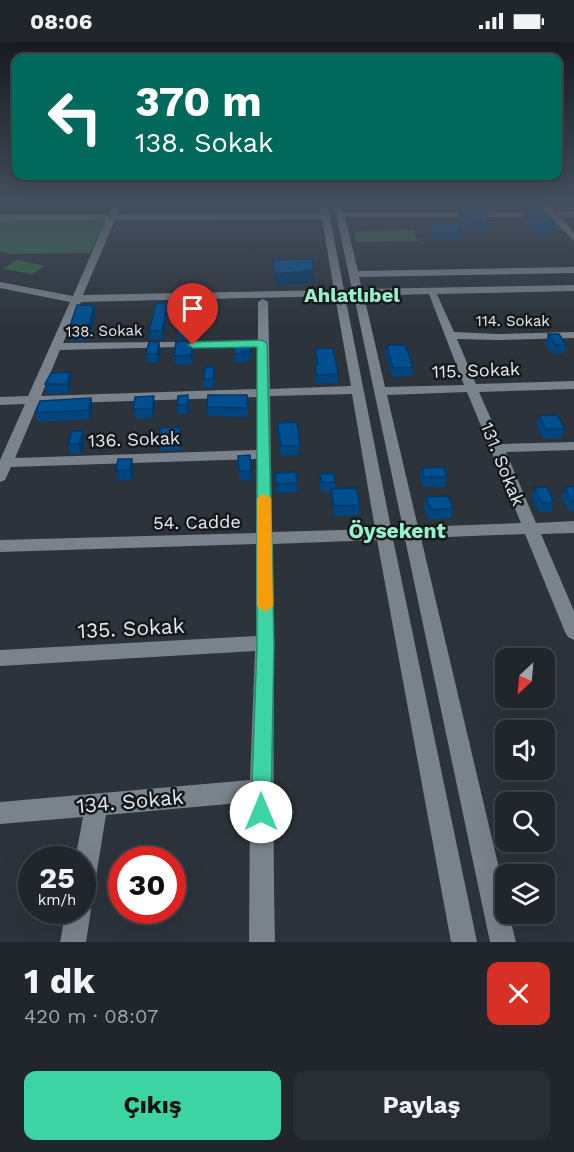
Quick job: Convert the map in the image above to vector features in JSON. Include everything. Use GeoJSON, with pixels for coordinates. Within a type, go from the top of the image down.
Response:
{"type":"FeatureCollection","features":[{"type":"Feature","properties":{"kind":"street"},"geometry":{"type":"LineString","coordinates":[[0,477],[100,245]]}},
{"type":"Feature","properties":{"kind":"street"},"geometry":{"type":"LineString","coordinates":[[341,245],[350,296],[358,390],[464,942]]}},
{"type":"Feature","properties":{"kind":"street"},"geometry":{"type":"LineString","coordinates":[[345,245],[354,274],[350,296],[379,391],[504,942]]}},
{"type":"Feature","properties":{"kind":"street"},"geometry":{"type":"LineString","coordinates":[[354,274],[574,270]]}},
{"type":"Feature","properties":{"kind":"street"},"geometry":{"type":"LineString","coordinates":[[0,285],[75,303],[262,302],[350,296],[574,293]]}},
{"type":"Feature","properties":{"kind":"street"},"geometry":{"type":"LineString","coordinates":[[0,294],[59,307],[75,303],[574,288]]}},
{"type":"Feature","properties":{"kind":"street","name":"131. Sokak"},"geometry":{"type":"LineString","coordinates":[[433,296],[452,335],[471,388],[574,632]]}},
{"type":"Feature","properties":{"kind":"street"},"geometry":{"type":"LineString","coordinates":[[262,302],[265,540],[261,790],[262,942]]}},
{"type":"Feature","properties":{"kind":"street","name":"114. Sokak"},"geometry":{"type":"LineString","coordinates":[[452,335],[498,338],[574,335]]}},
{"type":"Feature","properties":{"kind":"street","name":"138. Sokak"},"geometry":{"type":"LineString","coordinates":[[56,347],[262,343]]}},
{"type":"Feature","properties":{"kind":"street","name":"115. Sokak"},"geometry":{"type":"LineString","coordinates":[[379,391],[574,385]]}},
{"type":"Feature","properties":{"kind":"street"},"geometry":{"type":"LineString","coordinates":[[0,400],[358,390]]}},
{"type":"Feature","properties":{"kind":"street"},"geometry":{"type":"LineString","coordinates":[[498,448],[574,446]]}},
{"type":"Feature","properties":{"kind":"street","name":"136. Sokak"},"geometry":{"type":"LineString","coordinates":[[6,463],[264,454]]}},
{"type":"Feature","properties":{"kind":"street","name":"54. Cadde"},"geometry":{"type":"LineString","coordinates":[[0,546],[265,540],[410,531],[574,527]]}},
{"type":"Feature","properties":{"kind":"street","name":"135. Sokak"},"geometry":{"type":"LineString","coordinates":[[0,658],[265,643]]}},
{"type":"Feature","properties":{"kind":"street","name":"134. Sokak"},"geometry":{"type":"LineString","coordinates":[[0,813],[261,790]]}},
{"type":"Feature","properties":{"kind":"street"},"geometry":{"type":"LineString","coordinates":[[90,846],[97,803]]}},
{"type":"Feature","properties":{"kind":"street"},"geometry":{"type":"LineString","coordinates":[[73,942],[76,924]]}},
{"type":"Feature","properties":{"kind":"green space"},"geometry":{"type":"Polygon","coordinates":[[[0,245],[94,245],[90,253],[10,254],[0,251],[0,245]]]}},
{"type":"Feature","properties":{"kind":"green space"},"geometry":{"type":"Polygon","coordinates":[[[17,260],[45,266],[32,274],[3,269],[17,260]]]}},
{"type":"Feature","properties":{"kind":"building"},"geometry":{"type":"Polygon","coordinates":[[[312,259],[314,270],[275,274],[273,260],[312,259]]]}},
{"type":"Feature","properties":{"kind":"building"},"geometry":{"type":"Polygon","coordinates":[[[156,303],[167,303],[162,331],[149,331],[156,303]]]}},
{"type":"Feature","properties":{"kind":"building"},"geometry":{"type":"Polygon","coordinates":[[[77,305],[94,305],[87,332],[68,332],[77,305]]]}},
{"type":"Feature","properties":{"kind":"building"},"geometry":{"type":"Polygon","coordinates":[[[179,321],[193,321],[194,330],[177,330],[179,321]]]}},
{"type":"Feature","properties":{"kind":"building"},"geometry":{"type":"Polygon","coordinates":[[[548,334],[559,334],[566,345],[555,345],[548,334]]]}},
{"type":"Feature","properties":{"kind":"building"},"geometry":{"type":"Polygon","coordinates":[[[192,341],[191,355],[174,356],[176,342],[192,341]]]}},
{"type":"Feature","properties":{"kind":"building"},"geometry":{"type":"Polygon","coordinates":[[[149,342],[159,342],[157,354],[146,354],[149,342]]]}},
{"type":"Feature","properties":{"kind":"building"},"geometry":{"type":"Polygon","coordinates":[[[250,342],[251,351],[234,354],[234,343],[250,342]]]}},
{"type":"Feature","properties":{"kind":"building"},"geometry":{"type":"Polygon","coordinates":[[[387,345],[405,345],[413,367],[393,368],[387,345]]]}},
{"type":"Feature","properties":{"kind":"building"},"geometry":{"type":"Polygon","coordinates":[[[333,348],[338,374],[316,375],[315,365],[318,365],[315,349],[333,348]]]}},
{"type":"Feature","properties":{"kind":"building"},"geometry":{"type":"Polygon","coordinates":[[[205,367],[214,367],[213,379],[203,379],[205,367]]]}},
{"type":"Feature","properties":{"kind":"building"},"geometry":{"type":"Polygon","coordinates":[[[70,372],[67,384],[45,384],[51,373],[70,372]]]}},
{"type":"Feature","properties":{"kind":"building"},"geometry":{"type":"Polygon","coordinates":[[[188,395],[187,405],[177,405],[178,396],[188,395]]]}},
{"type":"Feature","properties":{"kind":"building"},"geometry":{"type":"Polygon","coordinates":[[[208,395],[247,395],[248,408],[207,407],[208,395]]]}},
{"type":"Feature","properties":{"kind":"building"},"geometry":{"type":"Polygon","coordinates":[[[154,396],[152,409],[133,409],[135,397],[154,396]]]}},
{"type":"Feature","properties":{"kind":"building"},"geometry":{"type":"Polygon","coordinates":[[[91,398],[88,410],[35,413],[40,401],[91,398]]]}},
{"type":"Feature","properties":{"kind":"building"},"geometry":{"type":"Polygon","coordinates":[[[557,415],[565,429],[546,429],[539,416],[557,415]]]}},
{"type":"Feature","properties":{"kind":"building"},"geometry":{"type":"Polygon","coordinates":[[[297,422],[300,446],[281,446],[277,423],[297,422]]]}},
{"type":"Feature","properties":{"kind":"building"},"geometry":{"type":"Polygon","coordinates":[[[180,427],[180,440],[159,441],[160,428],[180,427]]]}},
{"type":"Feature","properties":{"kind":"building"},"geometry":{"type":"Polygon","coordinates":[[[72,431],[83,431],[79,444],[68,444],[72,431]]]}},
{"type":"Feature","properties":{"kind":"building"},"geometry":{"type":"Polygon","coordinates":[[[250,455],[251,471],[239,471],[238,456],[250,455]]]}},
{"type":"Feature","properties":{"kind":"building"},"geometry":{"type":"Polygon","coordinates":[[[118,459],[132,459],[130,470],[116,471],[118,459]]]}},
{"type":"Feature","properties":{"kind":"building"},"geometry":{"type":"Polygon","coordinates":[[[444,467],[447,477],[424,477],[422,468],[444,467]]]}},
{"type":"Feature","properties":{"kind":"building"},"geometry":{"type":"Polygon","coordinates":[[[296,472],[297,483],[276,484],[275,473],[296,472]]]}},
{"type":"Feature","properties":{"kind":"building"},"geometry":{"type":"Polygon","coordinates":[[[334,473],[335,482],[322,483],[320,474],[334,473]]]}},
{"type":"Feature","properties":{"kind":"building"},"geometry":{"type":"Polygon","coordinates":[[[574,486],[574,501],[572,501],[565,488],[574,486]]]}},
{"type":"Feature","properties":{"kind":"building"},"geometry":{"type":"Polygon","coordinates":[[[547,487],[554,502],[542,503],[534,488],[547,487]]]}},
{"type":"Feature","properties":{"kind":"building"},"geometry":{"type":"Polygon","coordinates":[[[356,488],[360,505],[334,506],[331,489],[356,488]]]}},
{"type":"Feature","properties":{"kind":"building"},"geometry":{"type":"Polygon","coordinates":[[[448,496],[453,508],[431,510],[426,497],[448,496]]]}},
{"type":"Feature","properties":{"kind":"slow traffic"},"geometry":{"type":"LineString","coordinates":[[264,498],[265,606]]}},
{"type":"Feature","properties":{"kind":"district","name":"Ahlatlıbel"},"geometry":{"type":"Point","coordinates":[352,295]}},
{"type":"Feature","properties":{"kind":"district","name":"Öysekent"},"geometry":{"type":"Point","coordinates":[397,530]}},
{"type":"Feature","properties":{"kind":"route"},"geometry":{"type":"LineString","coordinates":[[193,345],[262,343],[265,643],[261,812]]}}]}
